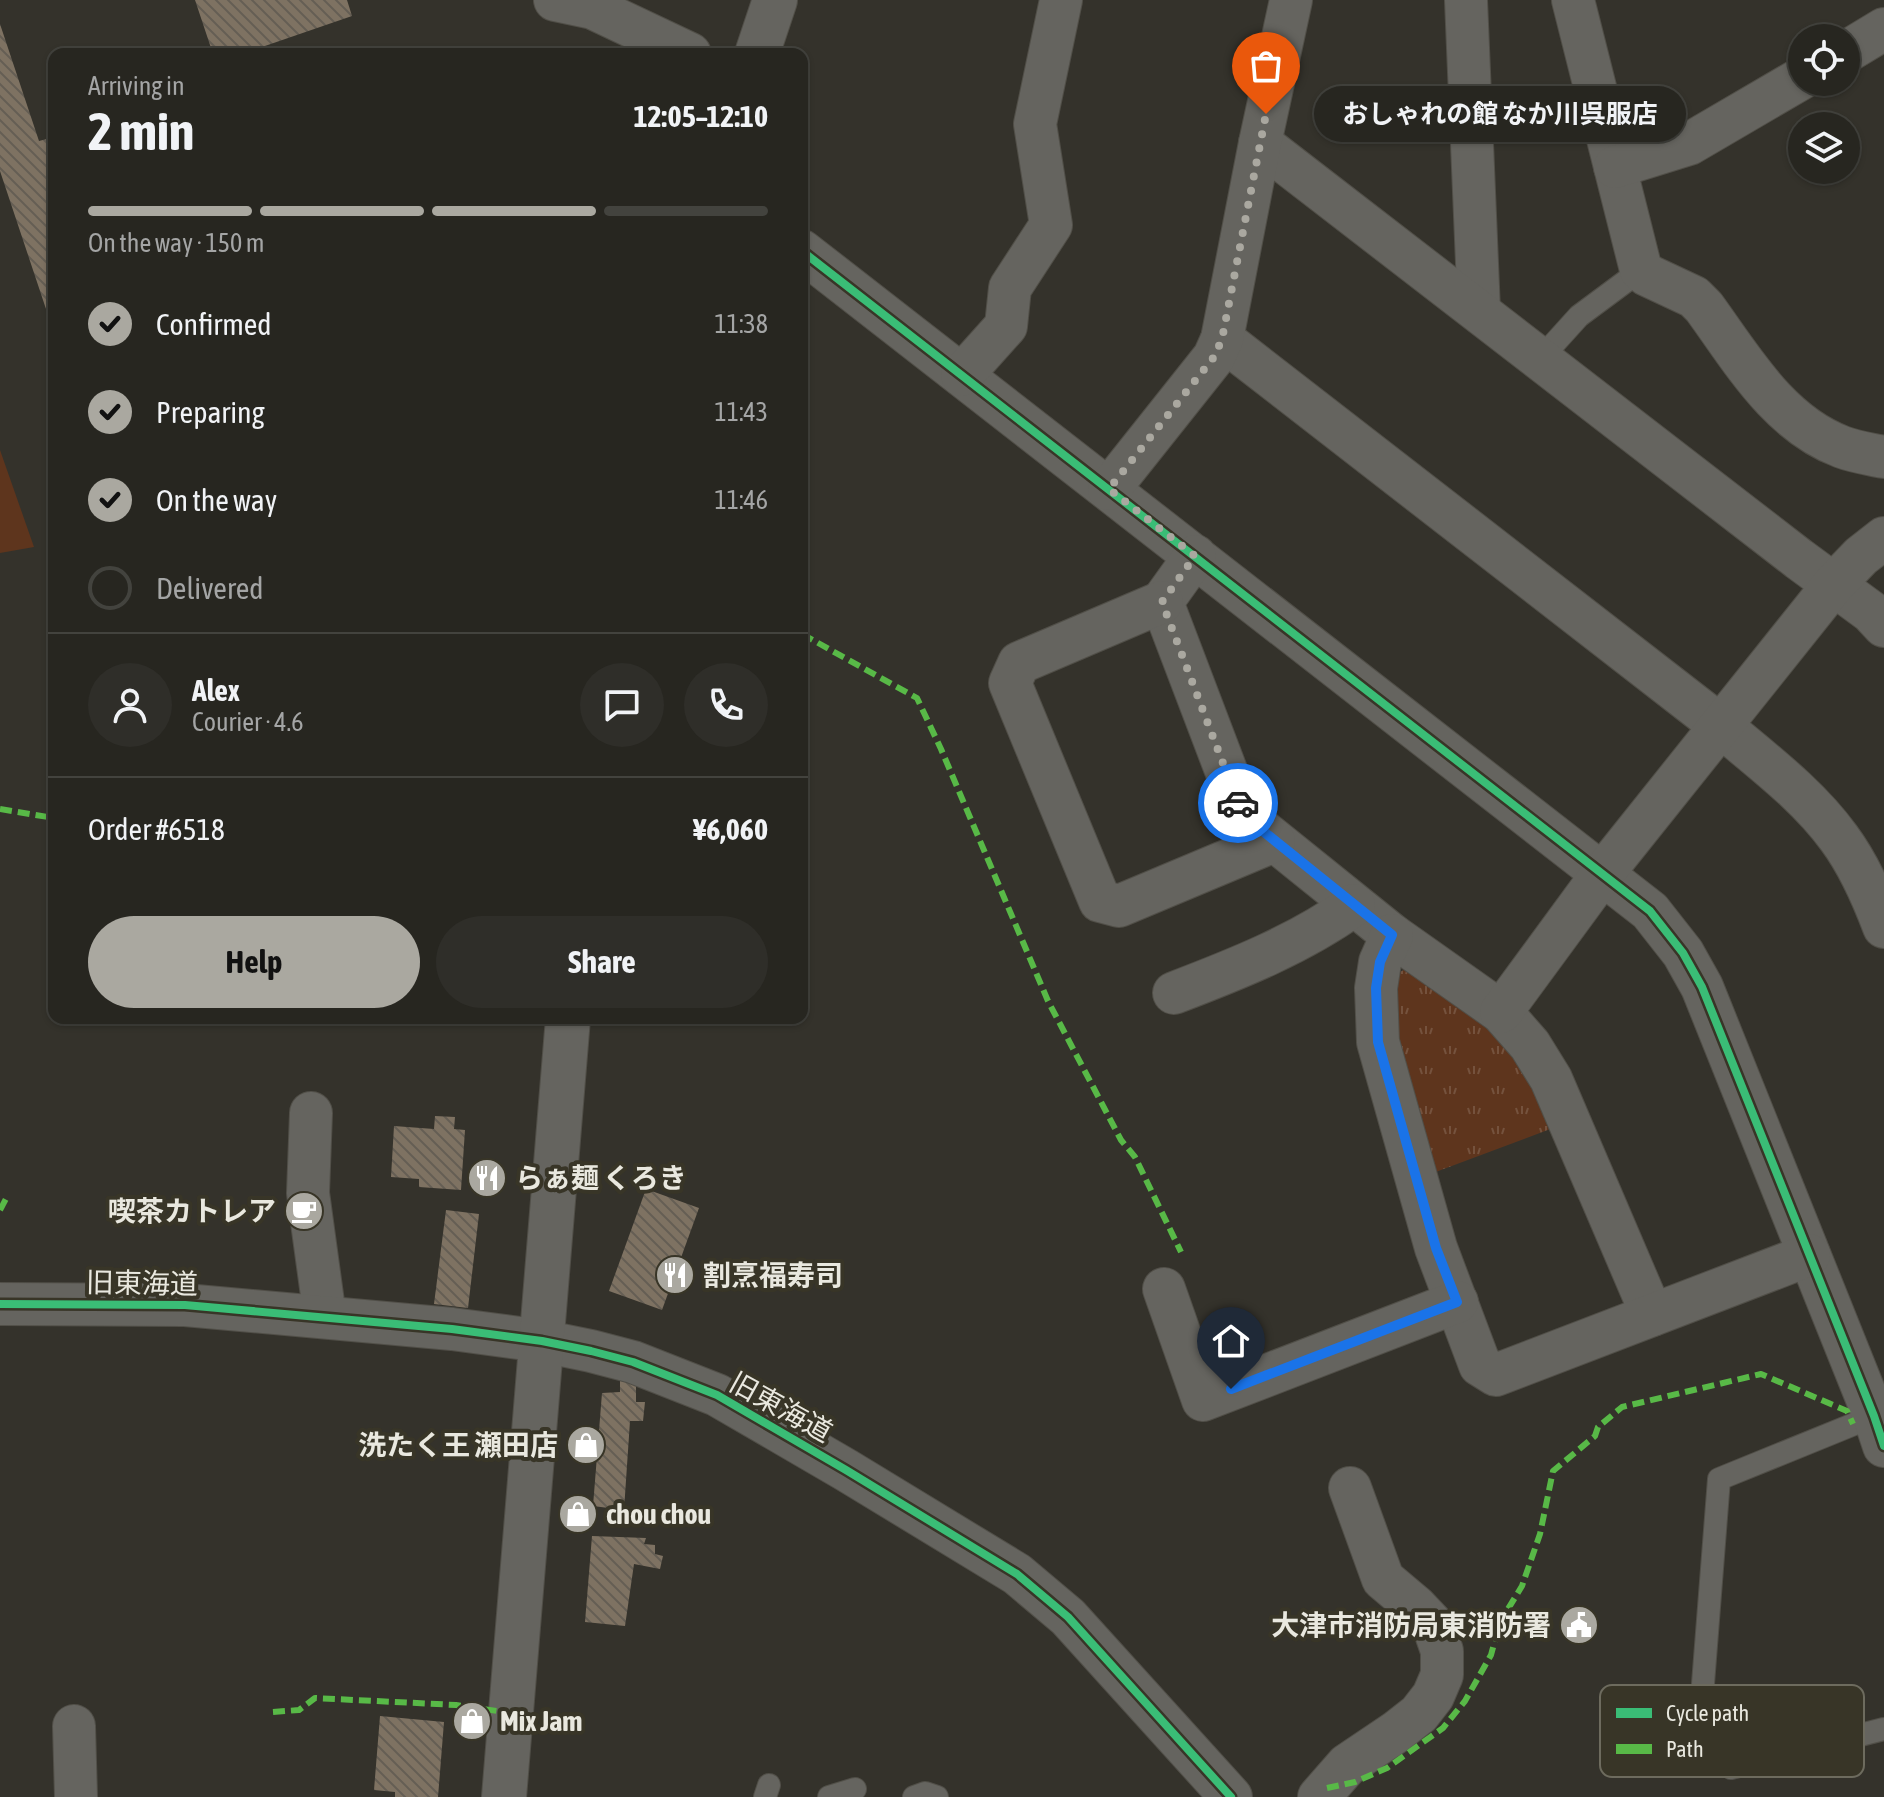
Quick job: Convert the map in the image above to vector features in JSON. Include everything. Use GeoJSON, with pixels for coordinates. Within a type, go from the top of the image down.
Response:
{"type":"FeatureCollection","features":[{"type":"Feature","properties":{"kind":"street"},"geometry":{"type":"LineString","coordinates":[[555,0],[593,8],[677,48]]}},
{"type":"Feature","properties":{"kind":"street"},"geometry":{"type":"LineString","coordinates":[[759,48],[775,0]]}},
{"type":"Feature","properties":{"kind":"street"},"geometry":{"type":"LineString","coordinates":[[962,375],[1006,326],[1010,288],[1051,225],[1035,124],[1061,0]]}},
{"type":"Feature","properties":{"kind":"street"},"geometry":{"type":"LineString","coordinates":[[1109,489],[1214,357],[1222,339],[1291,0]]}},
{"type":"Feature","properties":{"kind":"street"},"geometry":{"type":"LineString","coordinates":[[1466,0],[1479,311]]}},
{"type":"Feature","properties":{"kind":"street"},"geometry":{"type":"LineString","coordinates":[[1573,0],[1641,270],[1694,297],[1768,393],[1788,413],[1820,437],[1844,448],[1884,457]]}},
{"type":"Feature","properties":{"kind":"street"},"geometry":{"type":"LineString","coordinates":[[1860,44],[1884,29]]}},
{"type":"Feature","properties":{"kind":"street"},"geometry":{"type":"LineString","coordinates":[[1615,167],[1689,144],[1788,86]]}},
{"type":"Feature","properties":{"kind":"street"},"geometry":{"type":"LineString","coordinates":[[1260,143],[1871,612],[1884,626]]}},
{"type":"Feature","properties":{"kind":"street"},"geometry":{"type":"LineString","coordinates":[[808,256],[1650,911],[1683,953],[1702,987],[1879,1431]]}},
{"type":"Feature","properties":{"kind":"street"},"geometry":{"type":"LineString","coordinates":[[1222,339],[1721,726],[1797,792],[1839,837],[1867,882],[1884,927]]}},
{"type":"Feature","properties":{"kind":"street"},"geometry":{"type":"LineString","coordinates":[[1501,1012],[1603,873],[1834,584],[1884,538]]}},
{"type":"Feature","properties":{"kind":"street"},"geometry":{"type":"LineString","coordinates":[[1195,556],[1162,602],[1019,663],[1010,683],[1100,901],[1119,906],[1274,841]]}},
{"type":"Feature","properties":{"kind":"street"},"geometry":{"type":"LineString","coordinates":[[1162,602],[1243,815],[1392,935],[1501,1012],[1530,1045],[1551,1079],[1652,1315]]}},
{"type":"Feature","properties":{"kind":"street"},"geometry":{"type":"LineString","coordinates":[[1174,993],[1244,967],[1335,919],[1354,905]]}},
{"type":"Feature","properties":{"kind":"street"},"geometry":{"type":"LineString","coordinates":[[1392,935],[1380,962],[1376,988],[1378,1042],[1436,1248],[1480,1365],[1496,1375],[1809,1255]]}},
{"type":"Feature","properties":{"kind":"street"},"geometry":{"type":"LineString","coordinates":[[504,1797],[568,1024]]}},
{"type":"Feature","properties":{"kind":"street"},"geometry":{"type":"LineString","coordinates":[[311,1113],[308,1193],[325,1317]]}},
{"type":"Feature","properties":{"kind":"street"},"geometry":{"type":"LineString","coordinates":[[1164,1289],[1203,1400],[1457,1302]]}},
{"type":"Feature","properties":{"kind":"street","name":"旧東海道"},"geometry":{"type":"LineString","coordinates":[[0,1304],[185,1305],[452,1329],[542,1341],[633,1362],[717,1395],[1017,1574],[1068,1617],[1231,1797]]}},
{"type":"Feature","properties":{"kind":"street"},"geometry":{"type":"LineString","coordinates":[[1319,1797],[1347,1765],[1419,1714],[1433,1696],[1442,1675],[1442,1651],[1433,1625],[1383,1579],[1350,1488]]}},
{"type":"Feature","properties":{"kind":"street"},"geometry":{"type":"LineString","coordinates":[[74,1726],[76,1797]]}},
{"type":"Feature","properties":{"kind":"lane"},"geometry":{"type":"LineString","coordinates":[[1541,358],[1579,316],[1641,270]]}},
{"type":"Feature","properties":{"kind":"lane"},"geometry":{"type":"LineString","coordinates":[[1703,1685],[1719,1479],[1879,1431]]}},
{"type":"Feature","properties":{"kind":"lane"},"geometry":{"type":"LineString","coordinates":[[1864,1734],[1884,1729]]}},
{"type":"Feature","properties":{"kind":"lane"},"geometry":{"type":"LineString","coordinates":[[829,1797],[855,1789]]}},
{"type":"Feature","properties":{"kind":"lane"},"geometry":{"type":"LineString","coordinates":[[914,1797],[925,1793],[937,1797]]}},
{"type":"Feature","properties":{"kind":"green space"},"geometry":{"type":"Polygon","coordinates":[[[0,450],[34,547],[0,553],[0,450]]]}},
{"type":"Feature","properties":{"kind":"green space"},"geometry":{"type":"Polygon","coordinates":[[[1409,967],[1509,1046],[1531,1075],[1553,1128],[1433,1173],[1396,1057],[1391,977],[1409,967]]]}},
{"type":"Feature","properties":{"kind":"building"},"geometry":{"type":"Polygon","coordinates":[[[195,0],[347,0],[352,16],[259,48],[211,48],[195,0]]]}},
{"type":"Feature","properties":{"kind":"building"},"geometry":{"type":"Polygon","coordinates":[[[0,24],[39,141],[48,139],[48,315],[0,171],[0,24]]]}},
{"type":"Feature","properties":{"kind":"building"},"geometry":{"type":"Polygon","coordinates":[[[435,1116],[455,1117],[454,1129],[465,1130],[461,1190],[419,1187],[419,1179],[391,1177],[394,1126],[434,1129],[435,1116]]]}},
{"type":"Feature","properties":{"kind":"building"},"geometry":{"type":"Polygon","coordinates":[[[646,1189],[699,1208],[662,1310],[609,1291],[646,1189]]]}},
{"type":"Feature","properties":{"kind":"building"},"geometry":{"type":"Polygon","coordinates":[[[446,1210],[479,1214],[468,1308],[434,1304],[446,1210]]]}},
{"type":"Feature","properties":{"kind":"building"},"geometry":{"type":"Polygon","coordinates":[[[620,1378],[636,1380],[636,1402],[645,1402],[643,1421],[630,1421],[624,1510],[593,1506],[602,1393],[620,1392],[620,1378]]]}},
{"type":"Feature","properties":{"kind":"building"},"geometry":{"type":"Polygon","coordinates":[[[592,1536],[646,1538],[644,1544],[655,1545],[655,1554],[663,1556],[660,1569],[634,1564],[625,1626],[585,1622],[592,1536]]]}},
{"type":"Feature","properties":{"kind":"building"},"geometry":{"type":"Polygon","coordinates":[[[380,1716],[444,1722],[438,1797],[395,1797],[395,1792],[374,1790],[380,1716]]]}},
{"type":"Feature","properties":{"kind":"marked path"},"geometry":{"type":"LineString","coordinates":[[808,637],[917,698],[1048,1001],[1121,1140],[1135,1157],[1181,1252]]}},
{"type":"Feature","properties":{"kind":"marked path"},"geometry":{"type":"LineString","coordinates":[[0,809],[48,817]]}},
{"type":"Feature","properties":{"kind":"marked path"},"geometry":{"type":"LineString","coordinates":[[0,1210],[8,1195]]}},
{"type":"Feature","properties":{"kind":"marked path"},"geometry":{"type":"LineString","coordinates":[[1327,1788],[1355,1782],[1387,1768],[1443,1728],[1465,1701],[1491,1655],[1500,1622],[1522,1586],[1540,1534],[1553,1471],[1595,1436],[1598,1427],[1622,1407],[1761,1374],[1847,1411],[1853,1424]]}},
{"type":"Feature","properties":{"kind":"marked path"},"geometry":{"type":"LineString","coordinates":[[273,1712],[299,1710],[315,1698],[456,1705],[511,1713]]}},
{"type":"Feature","properties":{"kind":"cycle path"},"geometry":{"type":"LineString","coordinates":[[808,256],[1650,911],[1683,953],[1702,987],[1884,1446]]}},
{"type":"Feature","properties":{"kind":"cycle path"},"geometry":{"type":"LineString","coordinates":[[0,1304],[185,1305],[452,1329],[591,1351],[633,1362],[717,1395],[1017,1574],[1068,1617],[1231,1797]]}},
{"type":"Feature","properties":{"kind":"way so far"},"geometry":{"type":"LineString","coordinates":[[1238,803],[1162,602],[1195,556],[1109,489],[1214,357],[1222,339],[1266,114]]}},
{"type":"Feature","properties":{"kind":"place","name":"おしゃれの館 なか川呉服店"},"geometry":{"type":"Point","coordinates":[1266,114]}},
{"type":"Feature","properties":{"kind":"place","name":"らぁ麺 くろき"},"geometry":{"type":"Point","coordinates":[487,1178]}},
{"type":"Feature","properties":{"kind":"place","name":"喫茶カトレア"},"geometry":{"type":"Point","coordinates":[304,1211]}},
{"type":"Feature","properties":{"kind":"place","name":"割烹福寿司"},"geometry":{"type":"Point","coordinates":[675,1275]}},
{"type":"Feature","properties":{"kind":"place","name":"洗たく王 瀬田店"},"geometry":{"type":"Point","coordinates":[586,1445]}},
{"type":"Feature","properties":{"kind":"place","name":"chou chou"},"geometry":{"type":"Point","coordinates":[578,1514]}},
{"type":"Feature","properties":{"kind":"place","name":"大津市消防局東消防署"},"geometry":{"type":"Point","coordinates":[1579,1625]}},
{"type":"Feature","properties":{"kind":"place","name":"Mix Jam"},"geometry":{"type":"Point","coordinates":[472,1721]}},
{"type":"Feature","properties":{"kind":"route"},"geometry":{"type":"LineString","coordinates":[[1231,1389],[1457,1302],[1436,1248],[1378,1042],[1376,988],[1380,962],[1392,935],[1243,815],[1238,803]]}}]}
